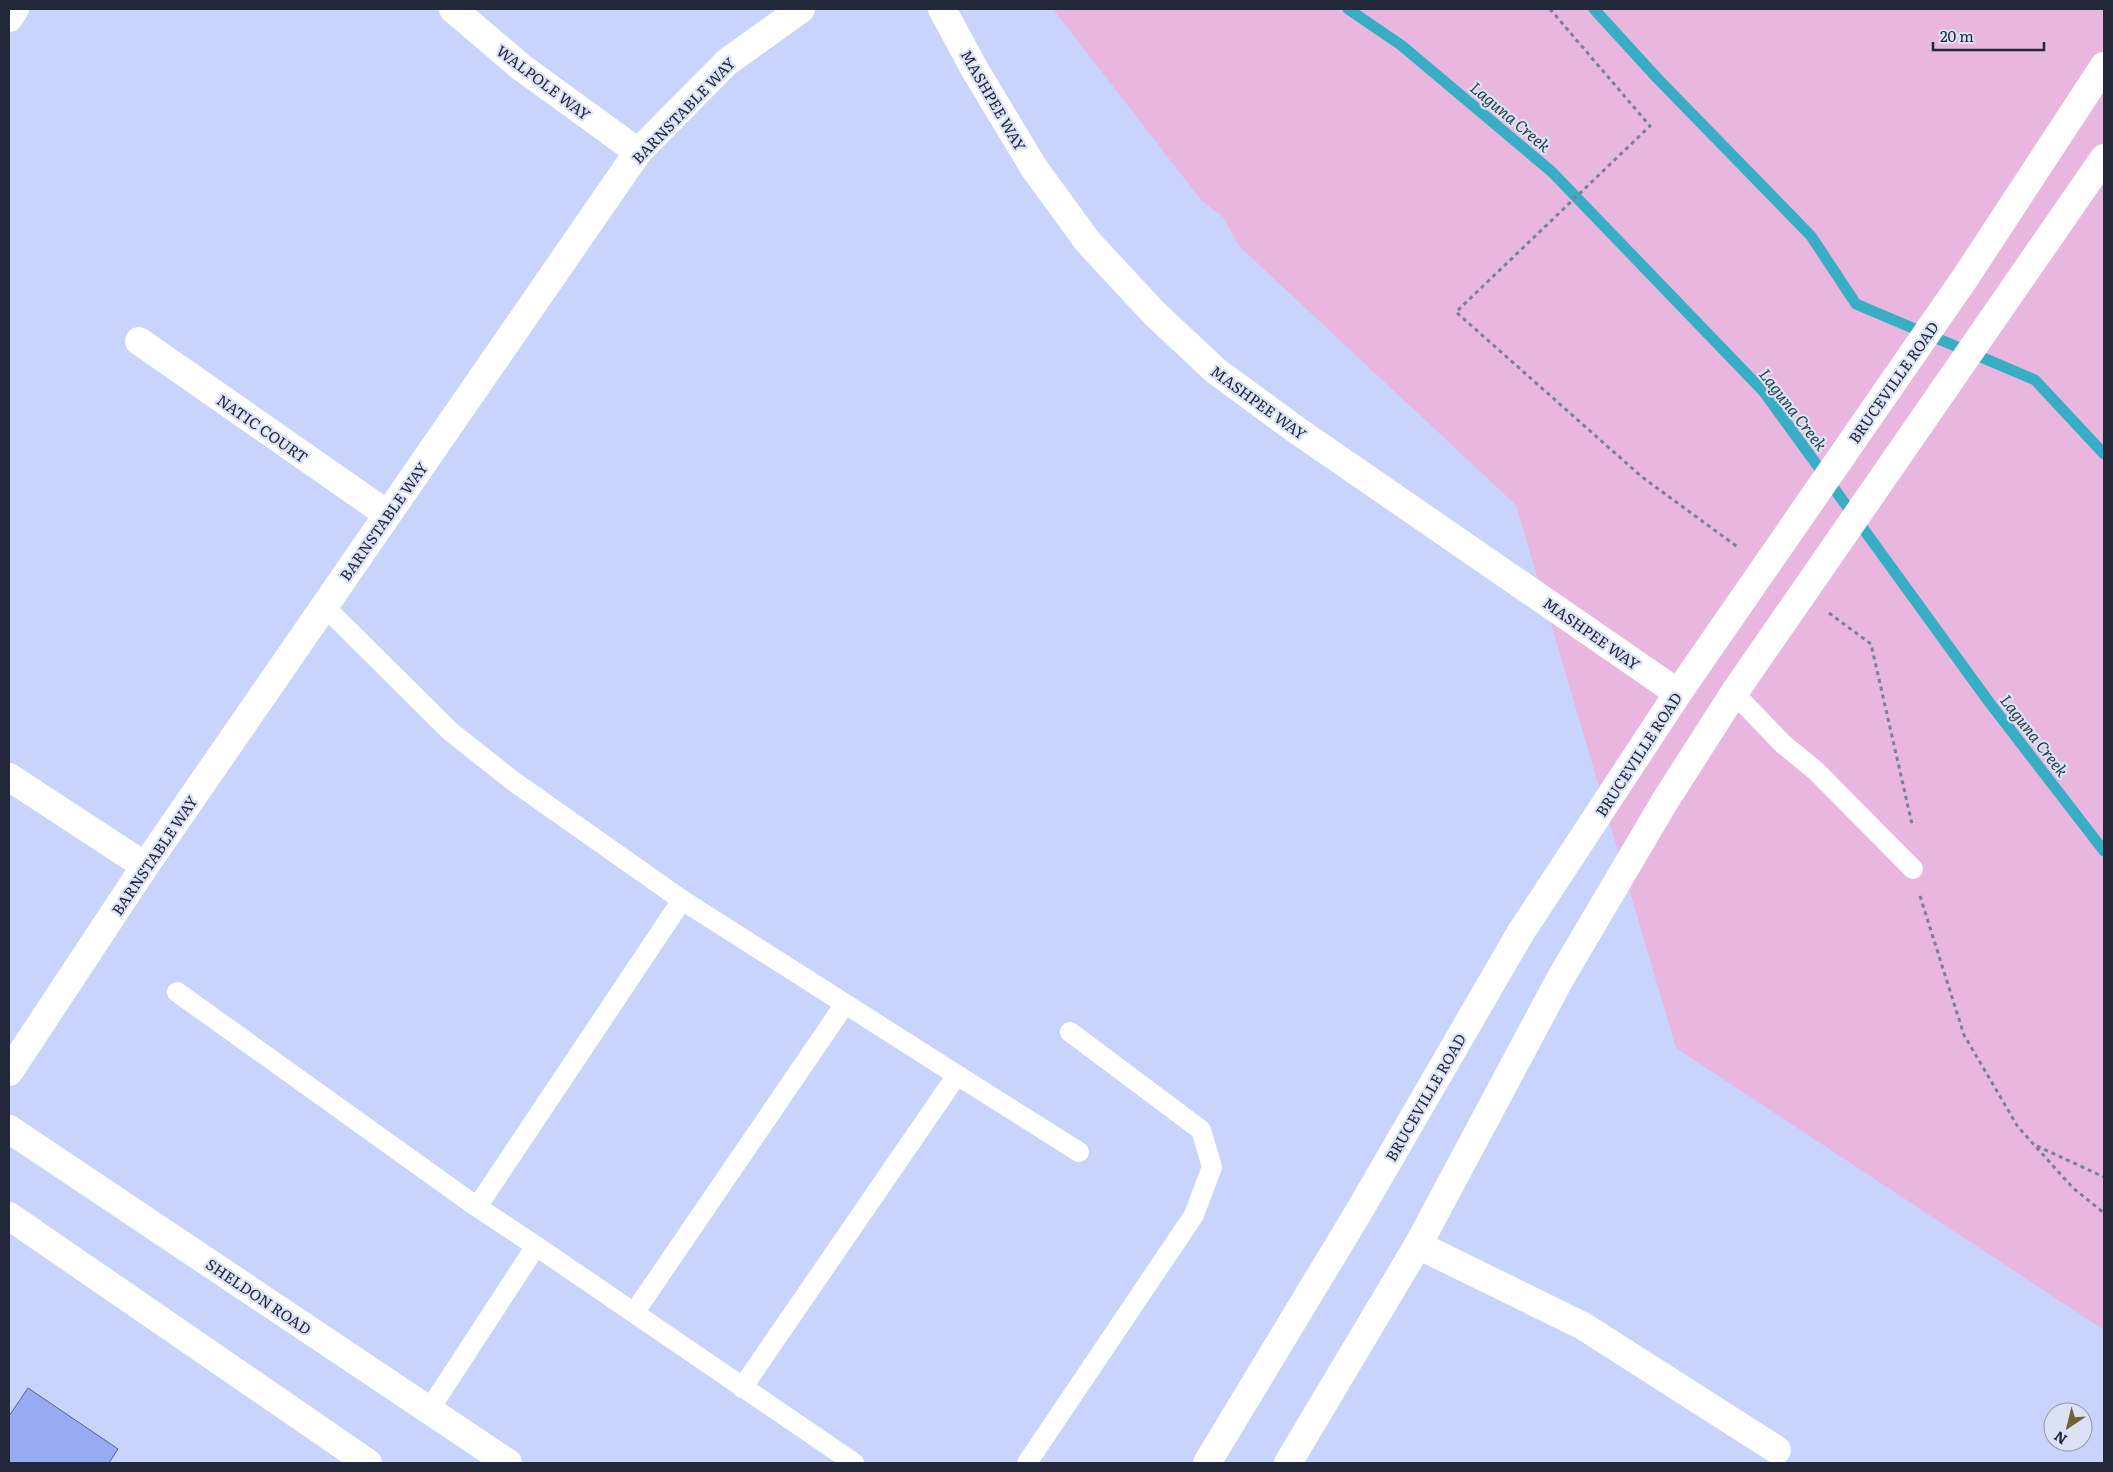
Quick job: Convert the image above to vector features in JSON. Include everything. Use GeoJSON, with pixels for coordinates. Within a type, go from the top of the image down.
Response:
{"type":"FeatureCollection","features":[{"type":"Feature","properties":{"kind":"main road"},"geometry":{"type":"LineString","coordinates":[[9,18],[15,9]]}},
{"type":"Feature","properties":{"kind":"main road","name":"WALPOLE WAY"},"geometry":{"type":"LineString","coordinates":[[453,9],[521,67],[638,152]]}},
{"type":"Feature","properties":{"kind":"main road","name":"BARNSTABLE WAY"},"geometry":{"type":"LineString","coordinates":[[9,1072],[145,866],[638,152],[727,62],[801,9]]}},
{"type":"Feature","properties":{"kind":"main road","name":"MASHPEE WAY"},"geometry":{"type":"LineString","coordinates":[[942,9],[975,70],[1034,168],[1088,242],[1155,314],[1209,365],[1295,429],[1678,693]]}},
{"type":"Feature","properties":{"kind":"main road","name":"BRUCEVILLE ROAD"},"geometry":{"type":"LineString","coordinates":[[1207,1463],[1358,1213],[1521,932],[1678,693],[1965,278],[2104,66]]}},
{"type":"Feature","properties":{"kind":"main road"},"geometry":{"type":"LineString","coordinates":[[1288,1463],[1418,1245],[1560,979],[1665,801],[1734,693],[2104,158]]}},
{"type":"Feature","properties":{"kind":"main road","name":"NATIC COURT"},"geometry":{"type":"LineString","coordinates":[[139,342],[387,514]]}},
{"type":"Feature","properties":{"kind":"main road"},"geometry":{"type":"LineString","coordinates":[[9,777],[145,866]]}},
{"type":"Feature","properties":{"kind":"main road","name":"SHELDON ROAD"},"geometry":{"type":"LineString","coordinates":[[9,1129],[508,1463]]}},
{"type":"Feature","properties":{"kind":"main road"},"geometry":{"type":"LineString","coordinates":[[9,1216],[368,1463]]}},
{"type":"Feature","properties":{"kind":"main road"},"geometry":{"type":"LineString","coordinates":[[1418,1245],[1583,1326],[1777,1450]]}},
{"type":"Feature","properties":{"kind":"lane"},"geometry":{"type":"LineString","coordinates":[[324,606],[451,732],[513,781],[682,900],[1079,1152]]}},
{"type":"Feature","properties":{"kind":"lane"},"geometry":{"type":"LineString","coordinates":[[1734,693],[1783,744],[1816,771],[1913,869]]}},
{"type":"Feature","properties":{"kind":"lane"},"geometry":{"type":"LineString","coordinates":[[477,1206],[682,900]]}},
{"type":"Feature","properties":{"kind":"lane"},"geometry":{"type":"LineString","coordinates":[[177,992],[477,1206],[854,1463]]}},
{"type":"Feature","properties":{"kind":"lane"},"geometry":{"type":"LineString","coordinates":[[634,1313],[845,1004]]}},
{"type":"Feature","properties":{"kind":"lane"},"geometry":{"type":"LineString","coordinates":[[1026,1463],[1194,1215],[1212,1167],[1201,1130],[1070,1032]]}},
{"type":"Feature","properties":{"kind":"lane"},"geometry":{"type":"LineString","coordinates":[[742,1388],[957,1075]]}},
{"type":"Feature","properties":{"kind":"lane"},"geometry":{"type":"LineString","coordinates":[[429,1410],[536,1246]]}},
{"type":"Feature","properties":{"kind":"path"},"geometry":{"type":"LineString","coordinates":[[1550,9],[1650,126],[1456,312],[1568,413]]}},
{"type":"Feature","properties":{"kind":"path"},"geometry":{"type":"LineString","coordinates":[[1913,869],[1964,1035],[2018,1127],[2073,1188],[2104,1213]]}},
{"type":"Feature","properties":{"kind":"path"},"geometry":{"type":"LineString","coordinates":[[2034,1145],[2104,1177]]}},
{"type":"Feature","properties":{"kind":"shaded area"},"geometry":{"type":"Polygon","coordinates":[[[1053,9],[2104,9],[2104,1330],[1676,1048],[1516,505],[1239,246],[1224,218],[1201,200],[1053,9]]]}},
{"type":"Feature","properties":{"kind":"building"},"geometry":{"type":"Polygon","coordinates":[[[28,1388],[118,1449],[109,1463],[9,1463],[9,1416],[28,1388]]]}},
{"type":"Feature","properties":{"kind":"waterway","name":"Laguna Creek"},"geometry":{"type":"LineString","coordinates":[[1348,9],[1401,45],[1552,172],[1764,392],[1989,702],[2104,851]]}},
{"type":"Feature","properties":{"kind":"waterway","name":"Laguna Creek"},"geometry":{"type":"LineString","coordinates":[[1594,9],[1657,78],[1811,236],[1856,304],[2035,380],[2104,454]]}}]}
